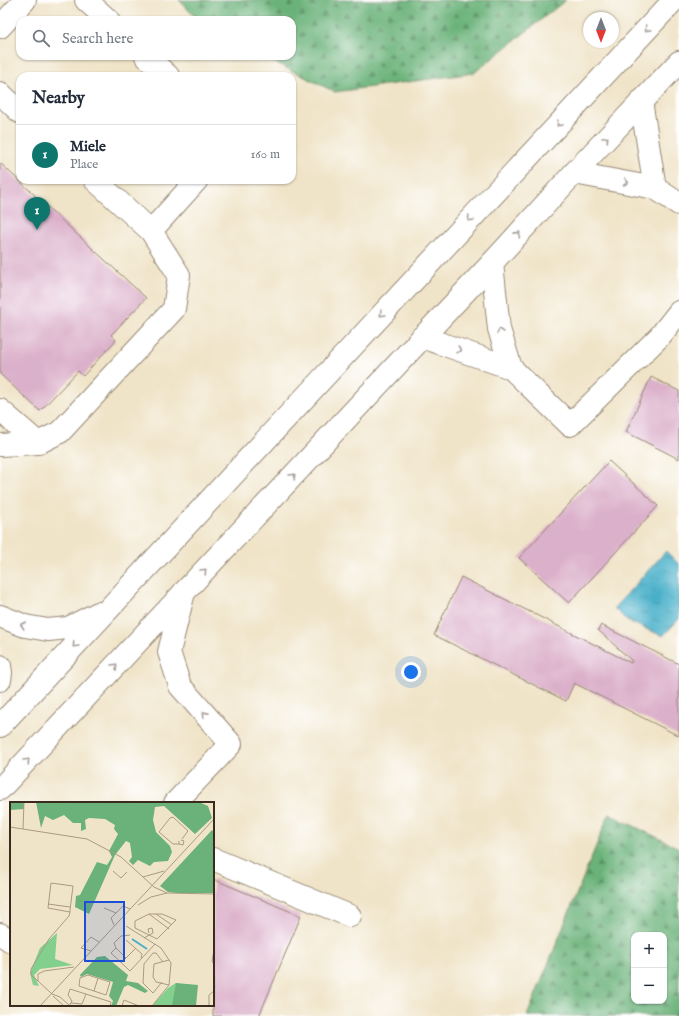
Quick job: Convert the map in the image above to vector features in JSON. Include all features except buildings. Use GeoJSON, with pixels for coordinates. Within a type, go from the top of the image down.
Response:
{"type":"FeatureCollection","features":[{"type":"Feature","properties":{"kind":"main road"},"geometry":{"type":"LineString","coordinates":[[0,27],[24,0]]}},
{"type":"Feature","properties":{"kind":"main road"},"geometry":{"type":"LineString","coordinates":[[86,0],[104,16]]}},
{"type":"Feature","properties":{"kind":"main road"},"geometry":{"type":"LineString","coordinates":[[0,726],[674,0]]}},
{"type":"Feature","properties":{"kind":"main road"},"geometry":{"type":"LineString","coordinates":[[150,60],[164,72]]}},
{"type":"Feature","properties":{"kind":"main road"},"geometry":{"type":"LineString","coordinates":[[0,789],[679,62]]}},
{"type":"Feature","properties":{"kind":"main road"},"geometry":{"type":"LineString","coordinates":[[0,93],[16,108]]}},
{"type":"Feature","properties":{"kind":"main road"},"geometry":{"type":"LineString","coordinates":[[641,101],[655,188]]}},
{"type":"Feature","properties":{"kind":"main road"},"geometry":{"type":"LineString","coordinates":[[574,173],[655,188],[679,204]]}},
{"type":"Feature","properties":{"kind":"main road"},"geometry":{"type":"LineString","coordinates":[[0,445],[38,443],[60,432],[174,309],[180,275],[151,232],[99,184]]}},
{"type":"Feature","properties":{"kind":"main road"},"geometry":{"type":"LineString","coordinates":[[151,232],[193,184]]}},
{"type":"Feature","properties":{"kind":"main road"},"geometry":{"type":"LineString","coordinates":[[492,263],[499,329],[512,368]]}},
{"type":"Feature","properties":{"kind":"main road"},"geometry":{"type":"LineString","coordinates":[[422,337],[512,368],[570,425],[660,336],[679,312]]}},
{"type":"Feature","properties":{"kind":"main road"},"geometry":{"type":"LineString","coordinates":[[0,410],[38,443]]}},
{"type":"Feature","properties":{"kind":"main road"},"geometry":{"type":"LineString","coordinates":[[176,802],[231,744],[180,686],[173,666],[169,652],[184,592]]}},
{"type":"Feature","properties":{"kind":"main road"},"geometry":{"type":"LineString","coordinates":[[0,616],[25,626],[48,630],[68,628],[111,606]]}},
{"type":"Feature","properties":{"kind":"main road"},"geometry":{"type":"LineString","coordinates":[[0,666],[0,680]]}},
{"type":"Feature","properties":{"kind":"main road"},"geometry":{"type":"LineString","coordinates":[[214,859],[350,916]]}},
{"type":"Feature","properties":{"kind":"main road"},"geometry":{"type":"LineString","coordinates":[[0,934],[10,940]]}},
{"type":"Feature","properties":{"kind":"green space"},"geometry":{"type":"Polygon","coordinates":[[[179,0],[566,0],[474,73],[335,92],[270,60],[296,60],[296,16],[194,16],[179,0]]]}},
{"type":"Feature","properties":{"kind":"green space"},"geometry":{"type":"Polygon","coordinates":[[[609,814],[679,848],[679,1016],[527,1016],[609,814]]]}},
{"type":"Feature","properties":{"kind":"water"},"geometry":{"type":"Polygon","coordinates":[[[666,551],[679,564],[679,619],[663,636],[627,621],[614,608],[666,551]]]}},
{"type":"Feature","properties":{"kind":"place","name":"Miele"},"geometry":{"type":"Point","coordinates":[37,230]}}]}
